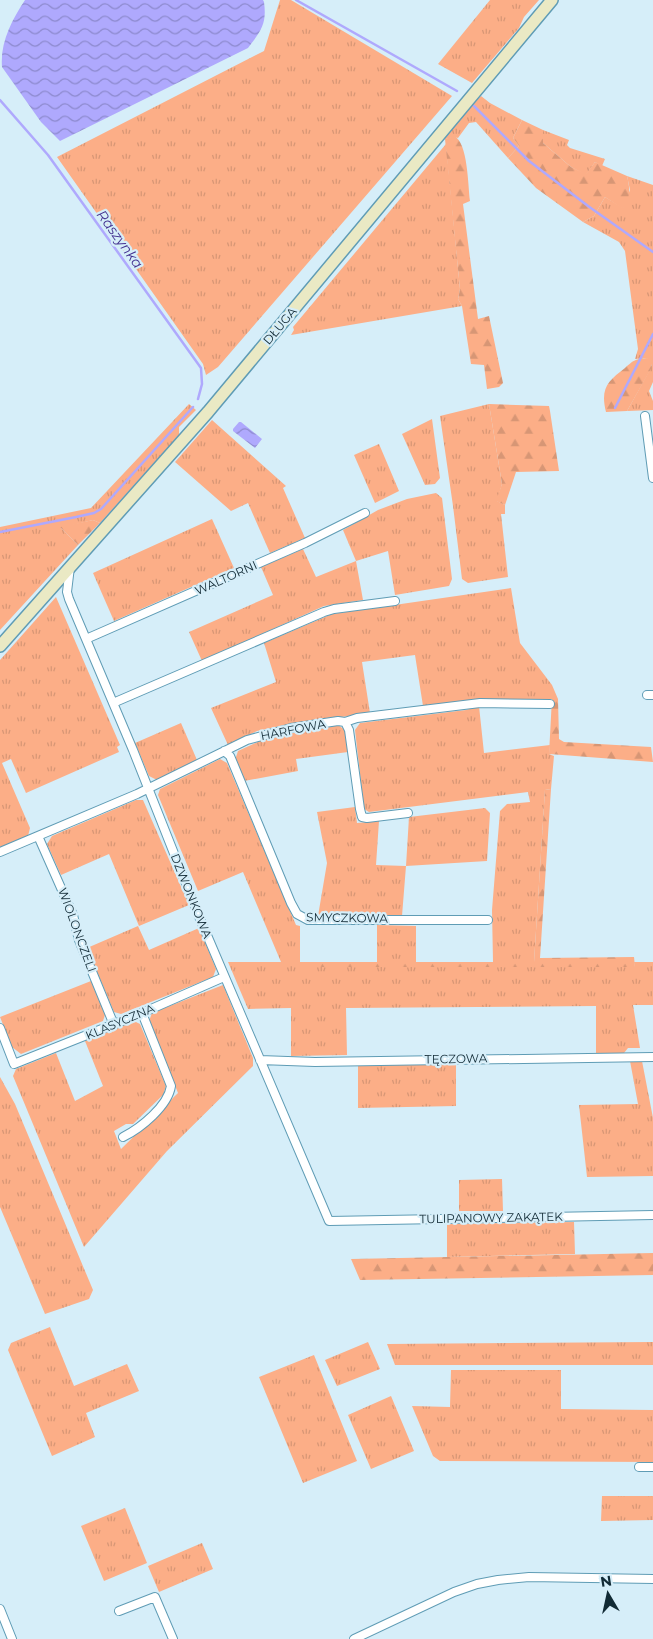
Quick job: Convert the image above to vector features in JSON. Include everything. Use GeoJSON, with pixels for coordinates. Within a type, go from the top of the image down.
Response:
{"type":"FeatureCollection","features":[{"type":"Feature","properties":{"kind":"street","name":"DŁUGA"},"geometry":{"type":"LineString","coordinates":[[0,646],[208,412],[552,0]]}},
{"type":"Feature","properties":{"kind":"street"},"geometry":{"type":"LineString","coordinates":[[645,416],[653,478]]}},
{"type":"Feature","properties":{"kind":"street","name":"WALTORNI"},"geometry":{"type":"LineString","coordinates":[[86,639],[304,543],[365,512]]}},
{"type":"Feature","properties":{"kind":"street","name":"DZWONKOWA"},"geometry":{"type":"LineString","coordinates":[[70,567],[68,592],[86,639],[224,977],[329,1221]]}},
{"type":"Feature","properties":{"kind":"street"},"geometry":{"type":"LineString","coordinates":[[113,703],[324,612],[395,601]]}},
{"type":"Feature","properties":{"kind":"street","name":"HARFOWA"},"geometry":{"type":"LineString","coordinates":[[0,852],[148,788],[247,740],[269,733],[338,721],[345,722],[357,718],[480,703],[550,704]]}},
{"type":"Feature","properties":{"kind":"street"},"geometry":{"type":"LineString","coordinates":[[345,722],[349,730],[357,794],[362,817],[408,813]]}},
{"type":"Feature","properties":{"kind":"street","name":"SMYCZKOWA"},"geometry":{"type":"LineString","coordinates":[[224,751],[230,756],[291,903],[301,917],[308,920],[488,920]]}},
{"type":"Feature","properties":{"kind":"street","name":"WIOLONCZELI"},"geometry":{"type":"LineString","coordinates":[[38,836],[73,915],[79,940],[114,1024]]}},
{"type":"Feature","properties":{"kind":"street","name":"KLASYCZNA"},"geometry":{"type":"LineString","coordinates":[[0,1028],[14,1064],[142,1013],[224,977]]}},
{"type":"Feature","properties":{"kind":"street"},"geometry":{"type":"LineString","coordinates":[[123,1137],[132,1132],[161,1107],[170,1094],[171,1086],[142,1013]]}},
{"type":"Feature","properties":{"kind":"street","name":"TĘCZOWA"},"geometry":{"type":"LineString","coordinates":[[260,1060],[315,1062],[653,1057]]}},
{"type":"Feature","properties":{"kind":"street","name":"TULIPANOWY ZAKĄTEK"},"geometry":{"type":"LineString","coordinates":[[329,1221],[653,1215]]}},
{"type":"Feature","properties":{"kind":"street"},"geometry":{"type":"LineString","coordinates":[[639,1467],[653,1467]]}},
{"type":"Feature","properties":{"kind":"street"},"geometry":{"type":"LineString","coordinates":[[354,1639],[454,1592],[478,1584],[498,1580],[529,1578],[653,1579]]}},
{"type":"Feature","properties":{"kind":"street"},"geometry":{"type":"LineString","coordinates":[[119,1611],[155,1597],[173,1639]]}},
{"type":"Feature","properties":{"kind":"street"},"geometry":{"type":"LineString","coordinates":[[0,1609],[12,1639]]}},
{"type":"Feature","properties":{"kind":"green space"},"geometry":{"type":"Polygon","coordinates":[[[280,0],[291,0],[452,96],[218,367],[206,375],[203,364],[57,157],[264,51],[280,0]]]}},
{"type":"Feature","properties":{"kind":"green space"},"geometry":{"type":"Polygon","coordinates":[[[490,0],[539,0],[524,17],[519,28],[472,83],[438,64],[490,0]]]}},
{"type":"Feature","properties":{"kind":"green space"},"geometry":{"type":"Polygon","coordinates":[[[481,96],[522,120],[513,138],[519,146],[508,158],[476,122],[469,123],[458,138],[445,139],[445,135],[481,96]]]}},
{"type":"Feature","properties":{"kind":"green space"},"geometry":{"type":"Polygon","coordinates":[[[522,120],[543,130],[543,143],[571,167],[586,174],[595,162],[627,176],[629,193],[623,209],[605,197],[594,216],[583,222],[536,188],[508,158],[519,146],[513,138],[522,120]]]}},
{"type":"Feature","properties":{"kind":"green space"},"geometry":{"type":"Polygon","coordinates":[[[543,130],[569,140],[567,145],[570,148],[605,159],[602,166],[595,162],[586,175],[571,167],[543,143],[543,130]]]}},
{"type":"Feature","properties":{"kind":"green space"},"geometry":{"type":"Polygon","coordinates":[[[454,136],[459,140],[465,155],[470,201],[463,204],[478,319],[489,316],[503,383],[499,387],[487,389],[484,365],[471,364],[462,306],[458,299],[460,289],[445,139],[454,136]]]}},
{"type":"Feature","properties":{"kind":"green space"},"geometry":{"type":"Polygon","coordinates":[[[446,144],[460,289],[458,299],[462,306],[291,335],[294,330],[293,327],[446,144]]]}},
{"type":"Feature","properties":{"kind":"green space"},"geometry":{"type":"Polygon","coordinates":[[[627,176],[653,185],[653,382],[649,391],[653,401],[653,410],[627,411],[652,366],[647,358],[635,359],[638,349],[625,251],[619,242],[583,222],[594,216],[605,197],[623,208],[630,190],[627,176]]]}},
{"type":"Feature","properties":{"kind":"green space"},"geometry":{"type":"Polygon","coordinates":[[[637,359],[650,359],[652,367],[627,411],[606,412],[604,397],[610,381],[637,359]]]}},
{"type":"Feature","properties":{"kind":"green space"},"geometry":{"type":"Polygon","coordinates":[[[189,404],[196,410],[179,427],[179,435],[100,523],[93,520],[61,528],[78,545],[0,630],[0,527],[91,508],[189,404]]]}},
{"type":"Feature","properties":{"kind":"green space"},"geometry":{"type":"Polygon","coordinates":[[[489,404],[502,484],[497,501],[505,505],[505,514],[501,514],[508,577],[468,583],[462,579],[440,416],[489,404]]]}},
{"type":"Feature","properties":{"kind":"green space"},"geometry":{"type":"Polygon","coordinates":[[[489,404],[549,406],[550,411],[559,471],[516,472],[505,505],[496,501],[502,484],[489,404]]]}},
{"type":"Feature","properties":{"kind":"green space"},"geometry":{"type":"Polygon","coordinates":[[[432,419],[440,478],[435,484],[425,485],[402,434],[432,419]]]}},
{"type":"Feature","properties":{"kind":"green space"},"geometry":{"type":"Polygon","coordinates":[[[212,420],[286,486],[283,488],[305,538],[270,553],[248,503],[231,511],[175,462],[212,420]]]}},
{"type":"Feature","properties":{"kind":"green space"},"geometry":{"type":"Polygon","coordinates":[[[379,444],[399,491],[375,503],[354,455],[379,444]]]}},
{"type":"Feature","properties":{"kind":"green space"},"geometry":{"type":"Polygon","coordinates":[[[436,493],[442,498],[452,579],[449,586],[395,595],[388,551],[356,561],[343,530],[378,510],[407,499],[436,493]]]}},
{"type":"Feature","properties":{"kind":"green space"},"geometry":{"type":"Polygon","coordinates":[[[212,519],[234,568],[114,621],[93,573],[212,519]]]}},
{"type":"Feature","properties":{"kind":"green space"},"geometry":{"type":"Polygon","coordinates":[[[93,520],[100,523],[78,545],[60,527],[93,520]]]}},
{"type":"Feature","properties":{"kind":"green space"},"geometry":{"type":"Polygon","coordinates":[[[303,549],[316,577],[356,561],[363,600],[324,606],[202,661],[189,632],[273,595],[261,567],[303,549]]]}},
{"type":"Feature","properties":{"kind":"green space"},"geometry":{"type":"Polygon","coordinates":[[[511,588],[520,643],[552,685],[558,699],[475,700],[423,706],[415,655],[362,662],[370,713],[290,724],[257,731],[228,745],[211,708],[276,682],[264,643],[332,614],[511,588]]]}},
{"type":"Feature","properties":{"kind":"green space"},"geometry":{"type":"Polygon","coordinates":[[[56,597],[120,745],[117,747],[119,752],[26,793],[11,759],[2,763],[30,828],[28,836],[0,847],[0,660],[56,597]]]}},
{"type":"Feature","properties":{"kind":"green space"},"geometry":{"type":"Polygon","coordinates":[[[552,698],[558,699],[559,739],[564,742],[651,747],[653,762],[549,754],[552,698]]]}},
{"type":"Feature","properties":{"kind":"green space"},"geometry":{"type":"Polygon","coordinates":[[[479,706],[484,753],[550,745],[549,754],[554,756],[551,789],[545,790],[534,962],[493,962],[492,910],[500,811],[507,804],[530,802],[528,792],[369,812],[364,809],[355,730],[360,723],[466,710],[479,706]]]}},
{"type":"Feature","properties":{"kind":"green space"},"geometry":{"type":"Polygon","coordinates":[[[181,723],[197,760],[157,780],[149,776],[135,743],[181,723]]]}},
{"type":"Feature","properties":{"kind":"green space"},"geometry":{"type":"Polygon","coordinates":[[[338,725],[345,730],[348,752],[296,759],[298,771],[244,781],[235,760],[238,751],[269,737],[338,725]]]}},
{"type":"Feature","properties":{"kind":"green space"},"geometry":{"type":"Polygon","coordinates":[[[220,759],[227,763],[296,925],[300,926],[300,966],[635,967],[634,962],[653,962],[653,1005],[633,1005],[640,1048],[628,1048],[624,1053],[596,1053],[596,1006],[346,1008],[347,1055],[291,1056],[291,1008],[248,1009],[228,962],[281,962],[243,872],[198,891],[158,795],[160,789],[220,759]]]}},
{"type":"Feature","properties":{"kind":"green space"},"geometry":{"type":"Polygon","coordinates":[[[551,789],[540,958],[634,957],[635,967],[300,967],[300,962],[534,962],[545,790],[551,789]]]}},
{"type":"Feature","properties":{"kind":"green space"},"geometry":{"type":"Polygon","coordinates":[[[136,800],[143,800],[189,905],[139,926],[109,854],[61,875],[47,844],[52,836],[136,800]]]}},
{"type":"Feature","properties":{"kind":"green space"},"geometry":{"type":"Polygon","coordinates":[[[355,807],[357,823],[379,821],[376,865],[406,866],[402,916],[318,916],[327,863],[317,812],[355,807]]]}},
{"type":"Feature","properties":{"kind":"green space"},"geometry":{"type":"Polygon","coordinates":[[[485,808],[490,813],[487,861],[406,866],[409,817],[485,808]]]}},
{"type":"Feature","properties":{"kind":"green space"},"geometry":{"type":"Polygon","coordinates":[[[377,925],[416,926],[416,962],[377,962],[377,925]]]}},
{"type":"Feature","properties":{"kind":"green space"},"geometry":{"type":"Polygon","coordinates":[[[138,926],[149,950],[199,928],[216,969],[213,977],[121,1014],[114,1012],[87,948],[138,926]]]}},
{"type":"Feature","properties":{"kind":"green space"},"geometry":{"type":"Polygon","coordinates":[[[91,981],[105,1015],[103,1021],[21,1054],[12,1047],[0,1017],[91,981]]]}},
{"type":"Feature","properties":{"kind":"green space"},"geometry":{"type":"Polygon","coordinates":[[[223,985],[253,1058],[253,1066],[167,1151],[84,1247],[13,1076],[16,1069],[56,1053],[75,1101],[103,1086],[85,1041],[134,1021],[140,1024],[166,1086],[163,1095],[133,1124],[126,1124],[114,1131],[121,1149],[178,1093],[149,1021],[152,1013],[223,985]]]}},
{"type":"Feature","properties":{"kind":"green space"},"geometry":{"type":"Polygon","coordinates":[[[630,1061],[642,1061],[653,1118],[653,1176],[587,1177],[579,1105],[638,1104],[630,1061]]]}},
{"type":"Feature","properties":{"kind":"green space"},"geometry":{"type":"Polygon","coordinates":[[[456,1064],[456,1106],[358,1108],[358,1065],[456,1064]]]}},
{"type":"Feature","properties":{"kind":"green space"},"geometry":{"type":"Polygon","coordinates":[[[0,1077],[15,1104],[93,1290],[89,1299],[45,1314],[0,1207],[0,1077]]]}},
{"type":"Feature","properties":{"kind":"green space"},"geometry":{"type":"Polygon","coordinates":[[[502,1179],[503,1211],[459,1211],[459,1180],[502,1179]]]}},
{"type":"Feature","properties":{"kind":"green space"},"geometry":{"type":"Polygon","coordinates":[[[574,1222],[575,1254],[447,1257],[447,1224],[574,1222]]]}},
{"type":"Feature","properties":{"kind":"green space"},"geometry":{"type":"Polygon","coordinates":[[[653,1253],[653,1275],[360,1280],[351,1259],[653,1253]]]}},
{"type":"Feature","properties":{"kind":"green space"},"geometry":{"type":"Polygon","coordinates":[[[50,1327],[74,1386],[127,1364],[139,1391],[86,1413],[95,1437],[52,1456],[8,1350],[11,1343],[50,1327]]]}},
{"type":"Feature","properties":{"kind":"green space"},"geometry":{"type":"Polygon","coordinates":[[[368,1342],[380,1369],[337,1386],[325,1360],[368,1342]]]}},
{"type":"Feature","properties":{"kind":"green space"},"geometry":{"type":"Polygon","coordinates":[[[653,1342],[653,1365],[395,1365],[387,1344],[653,1342]]]}},
{"type":"Feature","properties":{"kind":"green space"},"geometry":{"type":"Polygon","coordinates":[[[314,1355],[357,1461],[303,1483],[259,1377],[314,1355]]]}},
{"type":"Feature","properties":{"kind":"green space"},"geometry":{"type":"Polygon","coordinates":[[[451,1370],[561,1370],[561,1409],[653,1410],[653,1462],[440,1461],[433,1456],[412,1406],[450,1407],[451,1370]]]}},
{"type":"Feature","properties":{"kind":"green space"},"geometry":{"type":"Polygon","coordinates":[[[391,1396],[414,1451],[371,1469],[348,1415],[391,1396]]]}},
{"type":"Feature","properties":{"kind":"green space"},"geometry":{"type":"Polygon","coordinates":[[[602,1496],[653,1496],[653,1520],[601,1521],[602,1496]]]}},
{"type":"Feature","properties":{"kind":"green space"},"geometry":{"type":"Polygon","coordinates":[[[125,1508],[147,1563],[104,1581],[81,1526],[125,1508]]]}},
{"type":"Feature","properties":{"kind":"green space"},"geometry":{"type":"Polygon","coordinates":[[[202,1543],[213,1569],[159,1592],[148,1566],[202,1543]]]}},
{"type":"Feature","properties":{"kind":"water"},"geometry":{"type":"Polygon","coordinates":[[[25,0],[263,0],[265,16],[260,32],[248,48],[60,141],[41,122],[2,67],[5,40],[25,0]]]}},
{"type":"Feature","properties":{"kind":"water"},"geometry":{"type":"Polygon","coordinates":[[[239,422],[262,439],[255,448],[233,431],[239,422]]]}},
{"type":"Feature","properties":{"kind":"waterway"},"geometry":{"type":"LineString","coordinates":[[296,0],[457,91]]}},
{"type":"Feature","properties":{"kind":"waterway","name":"Raszynka"},"geometry":{"type":"LineString","coordinates":[[0,100],[48,155],[201,368],[202,384],[198,399]]}},
{"type":"Feature","properties":{"kind":"waterway"},"geometry":{"type":"LineString","coordinates":[[474,106],[529,161],[653,252]]}},
{"type":"Feature","properties":{"kind":"waterway"},"geometry":{"type":"LineString","coordinates":[[615,408],[653,334]]}},
{"type":"Feature","properties":{"kind":"waterway","name":"Raszynka"},"geometry":{"type":"LineString","coordinates":[[0,532],[94,513],[101,509],[193,407]]}}]}
